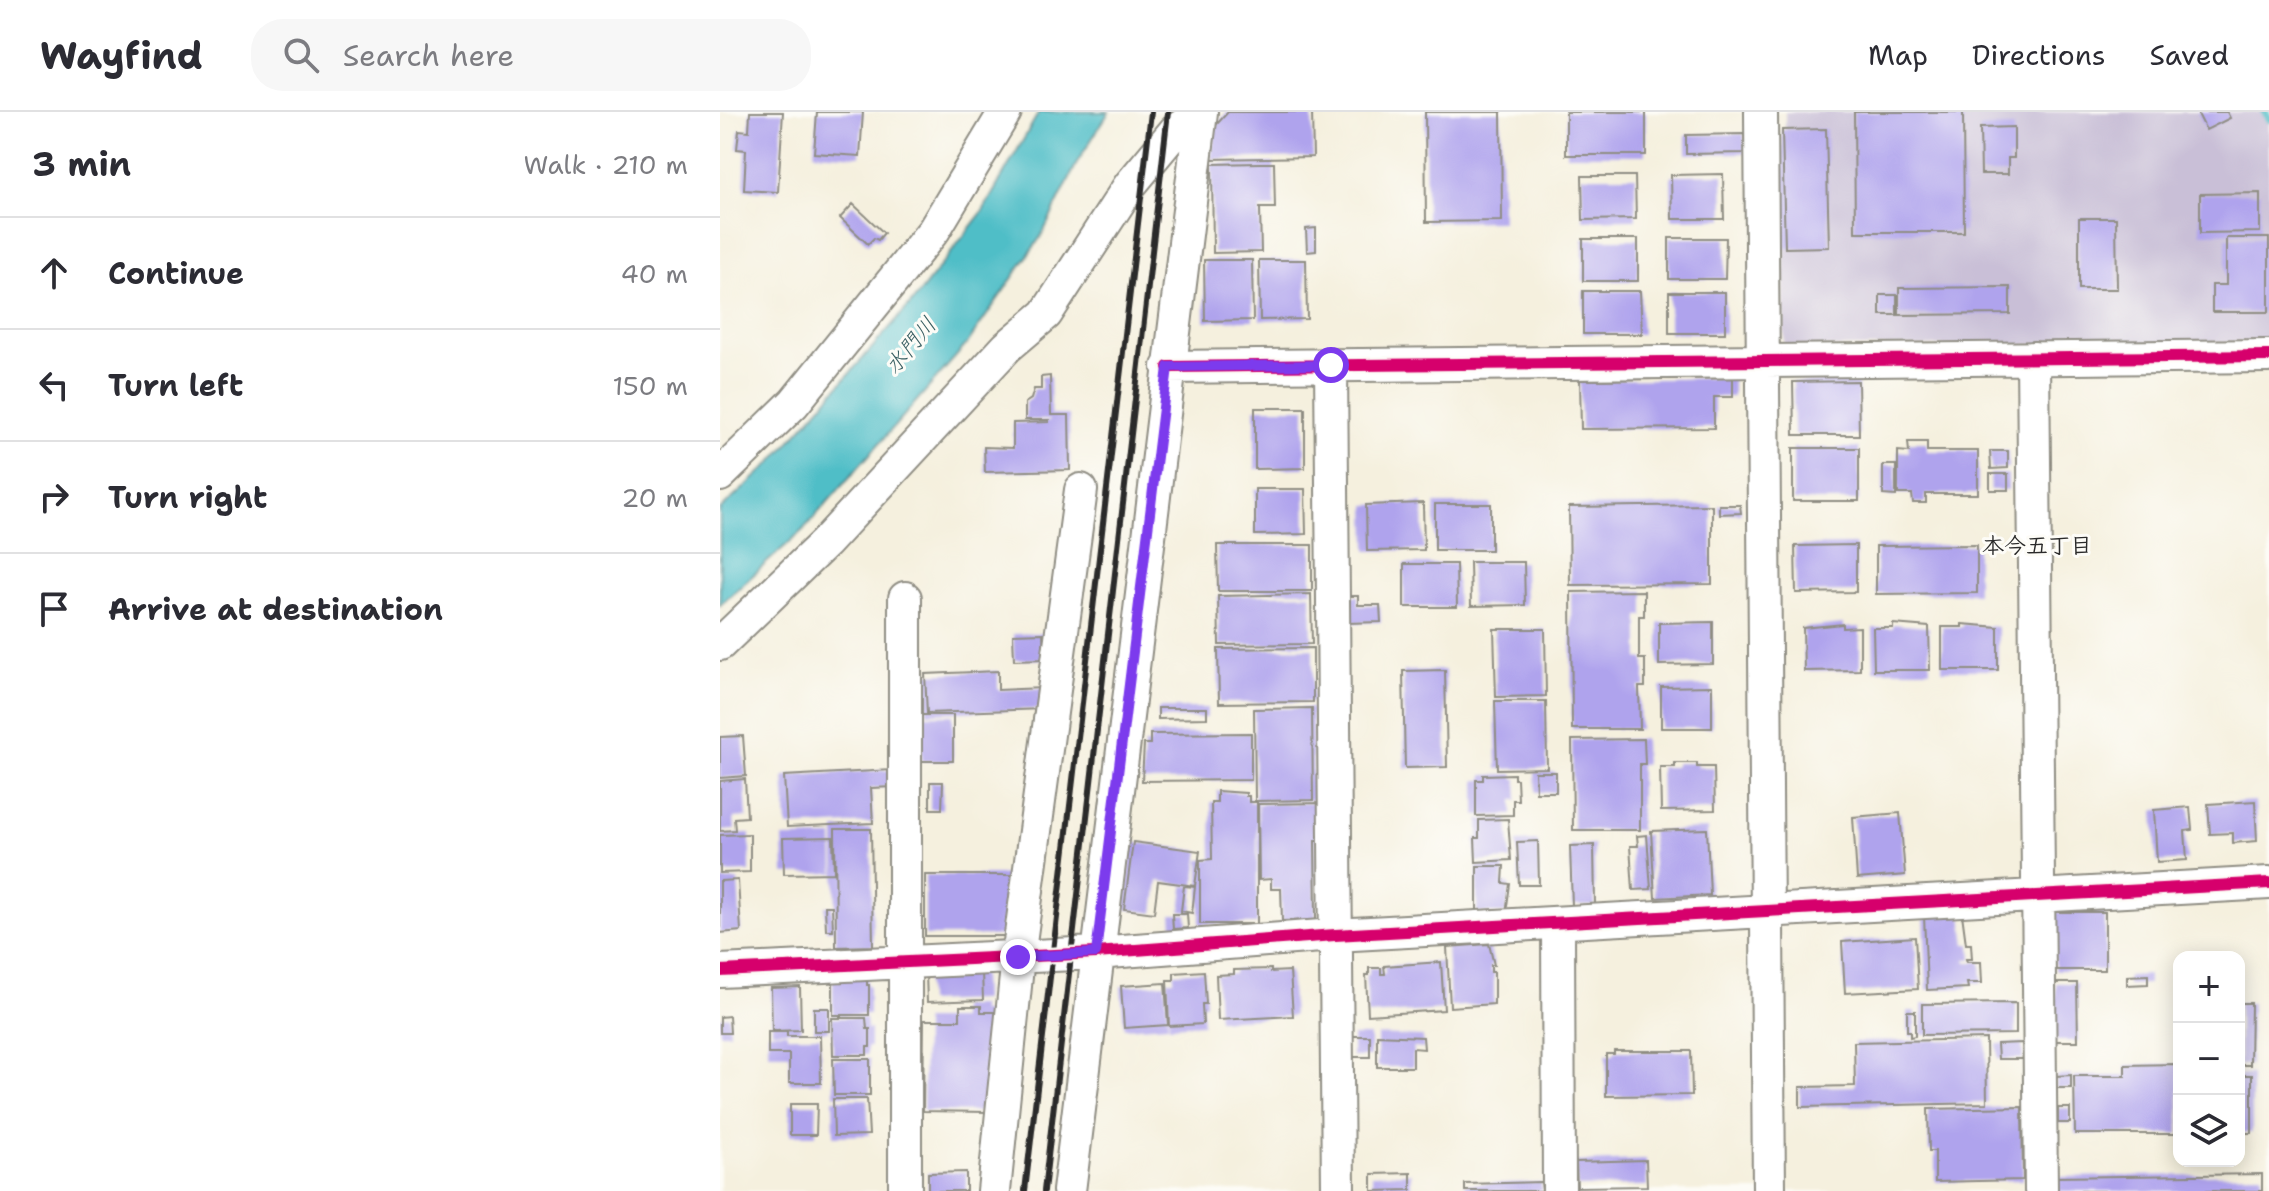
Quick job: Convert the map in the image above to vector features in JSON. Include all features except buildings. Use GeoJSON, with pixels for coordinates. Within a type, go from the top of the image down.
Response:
{"type":"FeatureCollection","features":[{"type":"Feature","properties":{"kind":"street"},"geometry":{"type":"LineString","coordinates":[[720,475],[794,403],[934,230],[1005,112]]}},
{"type":"Feature","properties":{"kind":"street"},"geometry":{"type":"LineString","coordinates":[[1761,112],[1769,1191]]}},
{"type":"Feature","properties":{"kind":"street"},"geometry":{"type":"LineString","coordinates":[[1069,1191],[1200,113]]}},
{"type":"Feature","properties":{"kind":"street"},"geometry":{"type":"LineString","coordinates":[[720,644],[825,543],[1007,347],[1046,314],[1130,185],[1175,131],[1200,113]]}},
{"type":"Feature","properties":{"kind":"street"},"geometry":{"type":"LineString","coordinates":[[1168,367],[2269,356]]}},
{"type":"Feature","properties":{"kind":"street"},"geometry":{"type":"LineString","coordinates":[[2033,358],[2041,1191]]}},
{"type":"Feature","properties":{"kind":"street"},"geometry":{"type":"LineString","coordinates":[[1331,365],[1338,1191]]}},
{"type":"Feature","properties":{"kind":"street"},"geometry":{"type":"LineString","coordinates":[[994,1191],[1018,957],[1081,490]]}},
{"type":"Feature","properties":{"kind":"street"},"geometry":{"type":"LineString","coordinates":[[905,598],[905,1191]]}},
{"type":"Feature","properties":{"kind":"street"},"geometry":{"type":"LineString","coordinates":[[720,971],[1096,953],[1335,935],[1558,925],[2269,883]]}},
{"type":"Feature","properties":{"kind":"street"},"geometry":{"type":"LineString","coordinates":[[1558,925],[1559,1191]]}},
{"type":"Feature","properties":{"kind":"shaded area"},"geometry":{"type":"Polygon","coordinates":[[[1785,112],[2269,112],[2269,342],[1784,348],[1785,112]]]}},
{"type":"Feature","properties":{"kind":"water","name":"水門川"},"geometry":{"type":"Polygon","coordinates":[[[1039,112],[1109,112],[1078,161],[1042,235],[967,344],[803,530],[720,605],[720,510],[772,462],[914,300],[983,211],[1039,112]]]}},
{"type":"Feature","properties":{"kind":"waterway"},"geometry":{"type":"LineString","coordinates":[[2265,112],[2269,119]]}},
{"type":"Feature","properties":{"kind":"railway"},"geometry":{"type":"LineString","coordinates":[[1025,1191],[1151,112]]}},
{"type":"Feature","properties":{"kind":"railway"},"geometry":{"type":"LineString","coordinates":[[1044,1191],[1168,112]]}},
{"type":"Feature","properties":{"kind":"cycle path"},"geometry":{"type":"LineString","coordinates":[[1168,367],[2269,356]]}},
{"type":"Feature","properties":{"kind":"cycle path"},"geometry":{"type":"LineString","coordinates":[[720,971],[1096,953],[1335,935],[2269,883]]}},
{"type":"Feature","properties":{"kind":"district","name":"本今五丁目"},"geometry":{"type":"Point","coordinates":[2037,545]}},
{"type":"Feature","properties":{"kind":"route"},"geometry":{"type":"LineString","coordinates":[[1018,957],[1096,953],[1168,367],[1331,365]]}}]}
